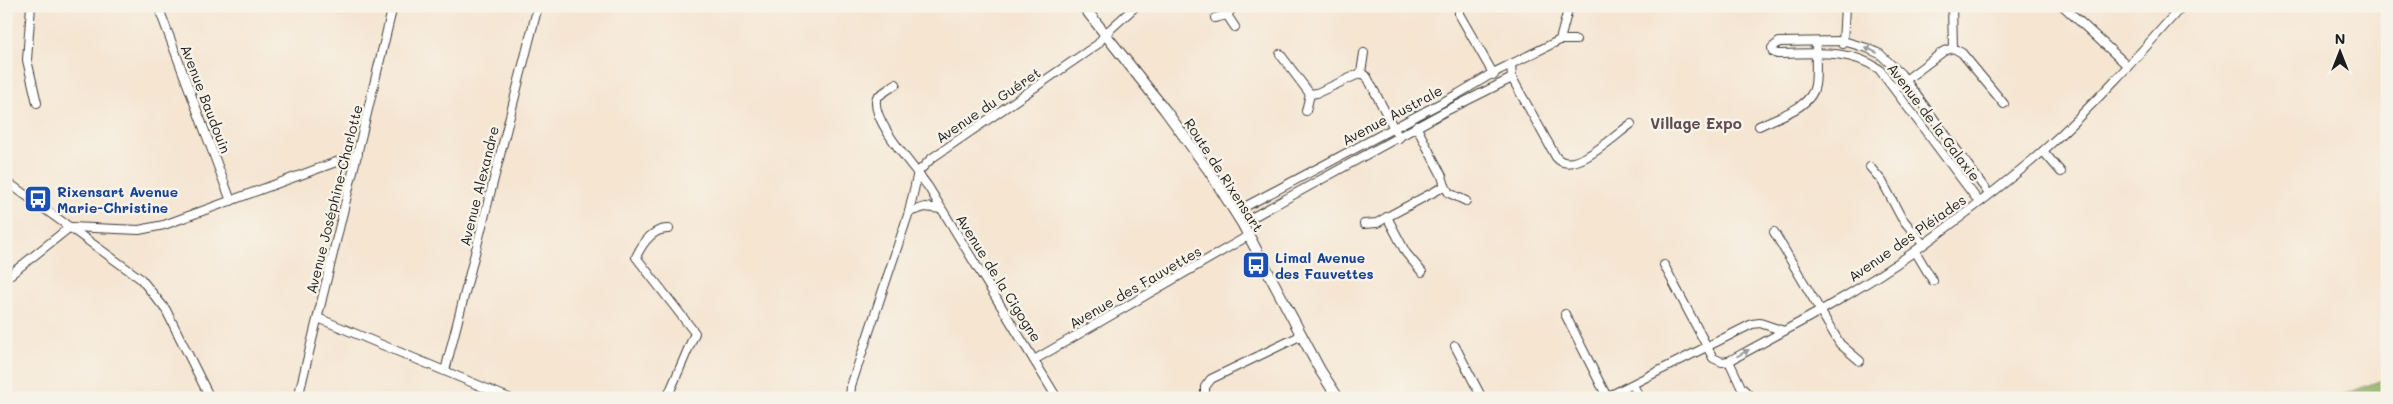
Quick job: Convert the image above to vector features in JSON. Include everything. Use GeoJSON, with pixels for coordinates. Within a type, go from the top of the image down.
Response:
{"type":"FeatureCollection","features":[{"type":"Feature","properties":{"kind":"street"},"geometry":{"type":"LineString","coordinates":[[31,6],[27,60],[37,103]]}},
{"type":"Feature","properties":{"kind":"street","name":"Avenue Baudouin"},"geometry":{"type":"LineString","coordinates":[[158,6],[231,201]]}},
{"type":"Feature","properties":{"kind":"street","name":"Avenue Joséphine-Charlotte"},"geometry":{"type":"LineString","coordinates":[[298,398],[393,6]]}},
{"type":"Feature","properties":{"kind":"street","name":"Avenue Alexandre"},"geometry":{"type":"LineString","coordinates":[[445,371],[538,6]]}},
{"type":"Feature","properties":{"kind":"street","name":"Route de Rixensart"},"geometry":{"type":"LineString","coordinates":[[1082,6],[1190,144],[1235,212],[1320,370],[1338,398]]}},
{"type":"Feature","properties":{"kind":"street","name":"Avenue du Guéret"},"geometry":{"type":"LineString","coordinates":[[918,172],[932,158],[1098,44],[1104,34],[1136,6]]}},
{"type":"Feature","properties":{"kind":"street"},"geometry":{"type":"LineString","coordinates":[[1215,18],[1227,15],[1234,6]]}},
{"type":"Feature","properties":{"kind":"street"},"geometry":{"type":"LineString","coordinates":[[1459,6],[1460,14],[1498,83]]}},
{"type":"Feature","properties":{"kind":"street"},"geometry":{"type":"LineString","coordinates":[[1560,40],[1569,6]]}},
{"type":"Feature","properties":{"kind":"street"},"geometry":{"type":"LineString","coordinates":[[1842,54],[1846,6]]}},
{"type":"Feature","properties":{"kind":"street"},"geometry":{"type":"LineString","coordinates":[[1952,6],[1953,48]]}},
{"type":"Feature","properties":{"kind":"street"},"geometry":{"type":"LineString","coordinates":[[2063,6],[2128,66]]}},
{"type":"Feature","properties":{"kind":"street","name":"Avenue des Pléiades"},"geometry":{"type":"LineString","coordinates":[[1729,361],[1821,310],[1915,251],[1989,194],[2043,151],[2128,66],[2182,6]]}},
{"type":"Feature","properties":{"kind":"street"},"geometry":{"type":"LineString","coordinates":[[1227,15],[1235,27]]}},
{"type":"Feature","properties":{"kind":"street","name":"Avenue Australe"},"geometry":{"type":"LineString","coordinates":[[1235,212],[1493,72],[1560,40],[1576,40]]}},
{"type":"Feature","properties":{"kind":"street","name":"Avenue de la Galaxie"},"geometry":{"type":"LineString","coordinates":[[1978,202],[1895,88],[1873,65],[1858,57],[1842,54],[1777,54],[1773,52],[1772,48],[1779,42],[1843,41],[1875,51],[1891,63],[1906,81],[1989,194]]}},
{"type":"Feature","properties":{"kind":"street"},"geometry":{"type":"LineString","coordinates":[[1759,126],[1803,104],[1811,95],[1815,86],[1816,42]]}},
{"type":"Feature","properties":{"kind":"street"},"geometry":{"type":"LineString","coordinates":[[1895,88],[1944,51],[1953,48],[1962,53],[2004,104]]}},
{"type":"Feature","properties":{"kind":"street"},"geometry":{"type":"LineString","coordinates":[[1361,73],[1364,53]]}},
{"type":"Feature","properties":{"kind":"street"},"geometry":{"type":"LineString","coordinates":[[1280,54],[1310,94]]}},
{"type":"Feature","properties":{"kind":"street"},"geometry":{"type":"LineString","coordinates":[[1511,64],[1512,78],[1556,157],[1562,163],[1570,164],[1581,159],[1611,142],[1631,124]]}},
{"type":"Feature","properties":{"kind":"street"},"geometry":{"type":"LineString","coordinates":[[1310,94],[1317,93],[1361,73]]}},
{"type":"Feature","properties":{"kind":"street"},"geometry":{"type":"LineString","coordinates":[[1361,73],[1367,77],[1400,138]]}},
{"type":"Feature","properties":{"kind":"street","name":"Avenue Australe"},"geometry":{"type":"LineString","coordinates":[[1242,223],[1498,83],[1512,78]]}},
{"type":"Feature","properties":{"kind":"street","name":"Avenue de la Cigogne"},"geometry":{"type":"LineString","coordinates":[[896,84],[877,97],[876,106],[887,130],[905,157],[918,172],[1057,398]]}},
{"type":"Feature","properties":{"kind":"street"},"geometry":{"type":"LineString","coordinates":[[1306,111],[1310,94]]}},
{"type":"Feature","properties":{"kind":"street"},"geometry":{"type":"LineString","coordinates":[[1412,117],[1449,193],[1466,201]]}},
{"type":"Feature","properties":{"kind":"street"},"geometry":{"type":"LineString","coordinates":[[2043,151],[2061,172]]}},
{"type":"Feature","properties":{"kind":"street"},"geometry":{"type":"LineString","coordinates":[[6,278],[70,227],[139,230],[164,225],[358,154]]}},
{"type":"Feature","properties":{"kind":"street"},"geometry":{"type":"LineString","coordinates":[[1870,167],[1882,180],[1901,217],[1923,244]]}},
{"type":"Feature","properties":{"kind":"street"},"geometry":{"type":"LineString","coordinates":[[850,398],[851,386],[909,212],[918,172]]}},
{"type":"Feature","properties":{"kind":"street"},"geometry":{"type":"LineString","coordinates":[[6,181],[133,271],[152,291],[166,310],[210,398]]}},
{"type":"Feature","properties":{"kind":"street"},"geometry":{"type":"LineString","coordinates":[[1364,224],[1377,223],[1445,186]]}},
{"type":"Feature","properties":{"kind":"street"},"geometry":{"type":"LineString","coordinates":[[909,212],[924,207],[941,209]]}},
{"type":"Feature","properties":{"kind":"street"},"geometry":{"type":"LineString","coordinates":[[1387,217],[1406,252],[1422,272]]}},
{"type":"Feature","properties":{"kind":"street"},"geometry":{"type":"LineString","coordinates":[[667,398],[695,333],[636,257],[641,247],[656,230],[669,228]]}},
{"type":"Feature","properties":{"kind":"street"},"geometry":{"type":"LineString","coordinates":[[1774,232],[1840,344],[1860,361]]}},
{"type":"Feature","properties":{"kind":"street","name":"Avenue des Fauvettes"},"geometry":{"type":"LineString","coordinates":[[1034,360],[1248,236]]}},
{"type":"Feature","properties":{"kind":"street"},"geometry":{"type":"LineString","coordinates":[[1915,251],[1933,281]]}},
{"type":"Feature","properties":{"kind":"street"},"geometry":{"type":"LineString","coordinates":[[1664,265],[1713,358],[1722,362],[1729,361],[1741,387],[1752,398]]}},
{"type":"Feature","properties":{"kind":"street"},"geometry":{"type":"LineString","coordinates":[[1565,314],[1606,397],[1752,324],[1760,323],[1784,331]]}},
{"type":"Feature","properties":{"kind":"street"},"geometry":{"type":"LineString","coordinates":[[318,318],[509,398]]}},
{"type":"Feature","properties":{"kind":"street"},"geometry":{"type":"LineString","coordinates":[[1205,398],[1205,387],[1211,380],[1302,334]]}},
{"type":"Feature","properties":{"kind":"street"},"geometry":{"type":"LineString","coordinates":[[1455,346],[1482,398]]}},
{"type":"Feature","properties":{"kind":"street"},"geometry":{"type":"LineString","coordinates":[[1633,384],[1640,398]]}},
{"type":"Feature","properties":{"kind":"green space"},"geometry":{"type":"Polygon","coordinates":[[[2387,378],[2387,398],[2335,398],[2387,378]]]}},
{"type":"Feature","properties":{"kind":"place","name":"Rixensart Avenue Marie-Christine"},"geometry":{"type":"Point","coordinates":[38,199]}},
{"type":"Feature","properties":{"kind":"place","name":"Limal Avenue des Fauvettes"},"geometry":{"type":"Point","coordinates":[1256,265]}},
{"type":"Feature","properties":{"kind":"district","name":"Village Expo"},"geometry":{"type":"Point","coordinates":[1696,123]}}]}
